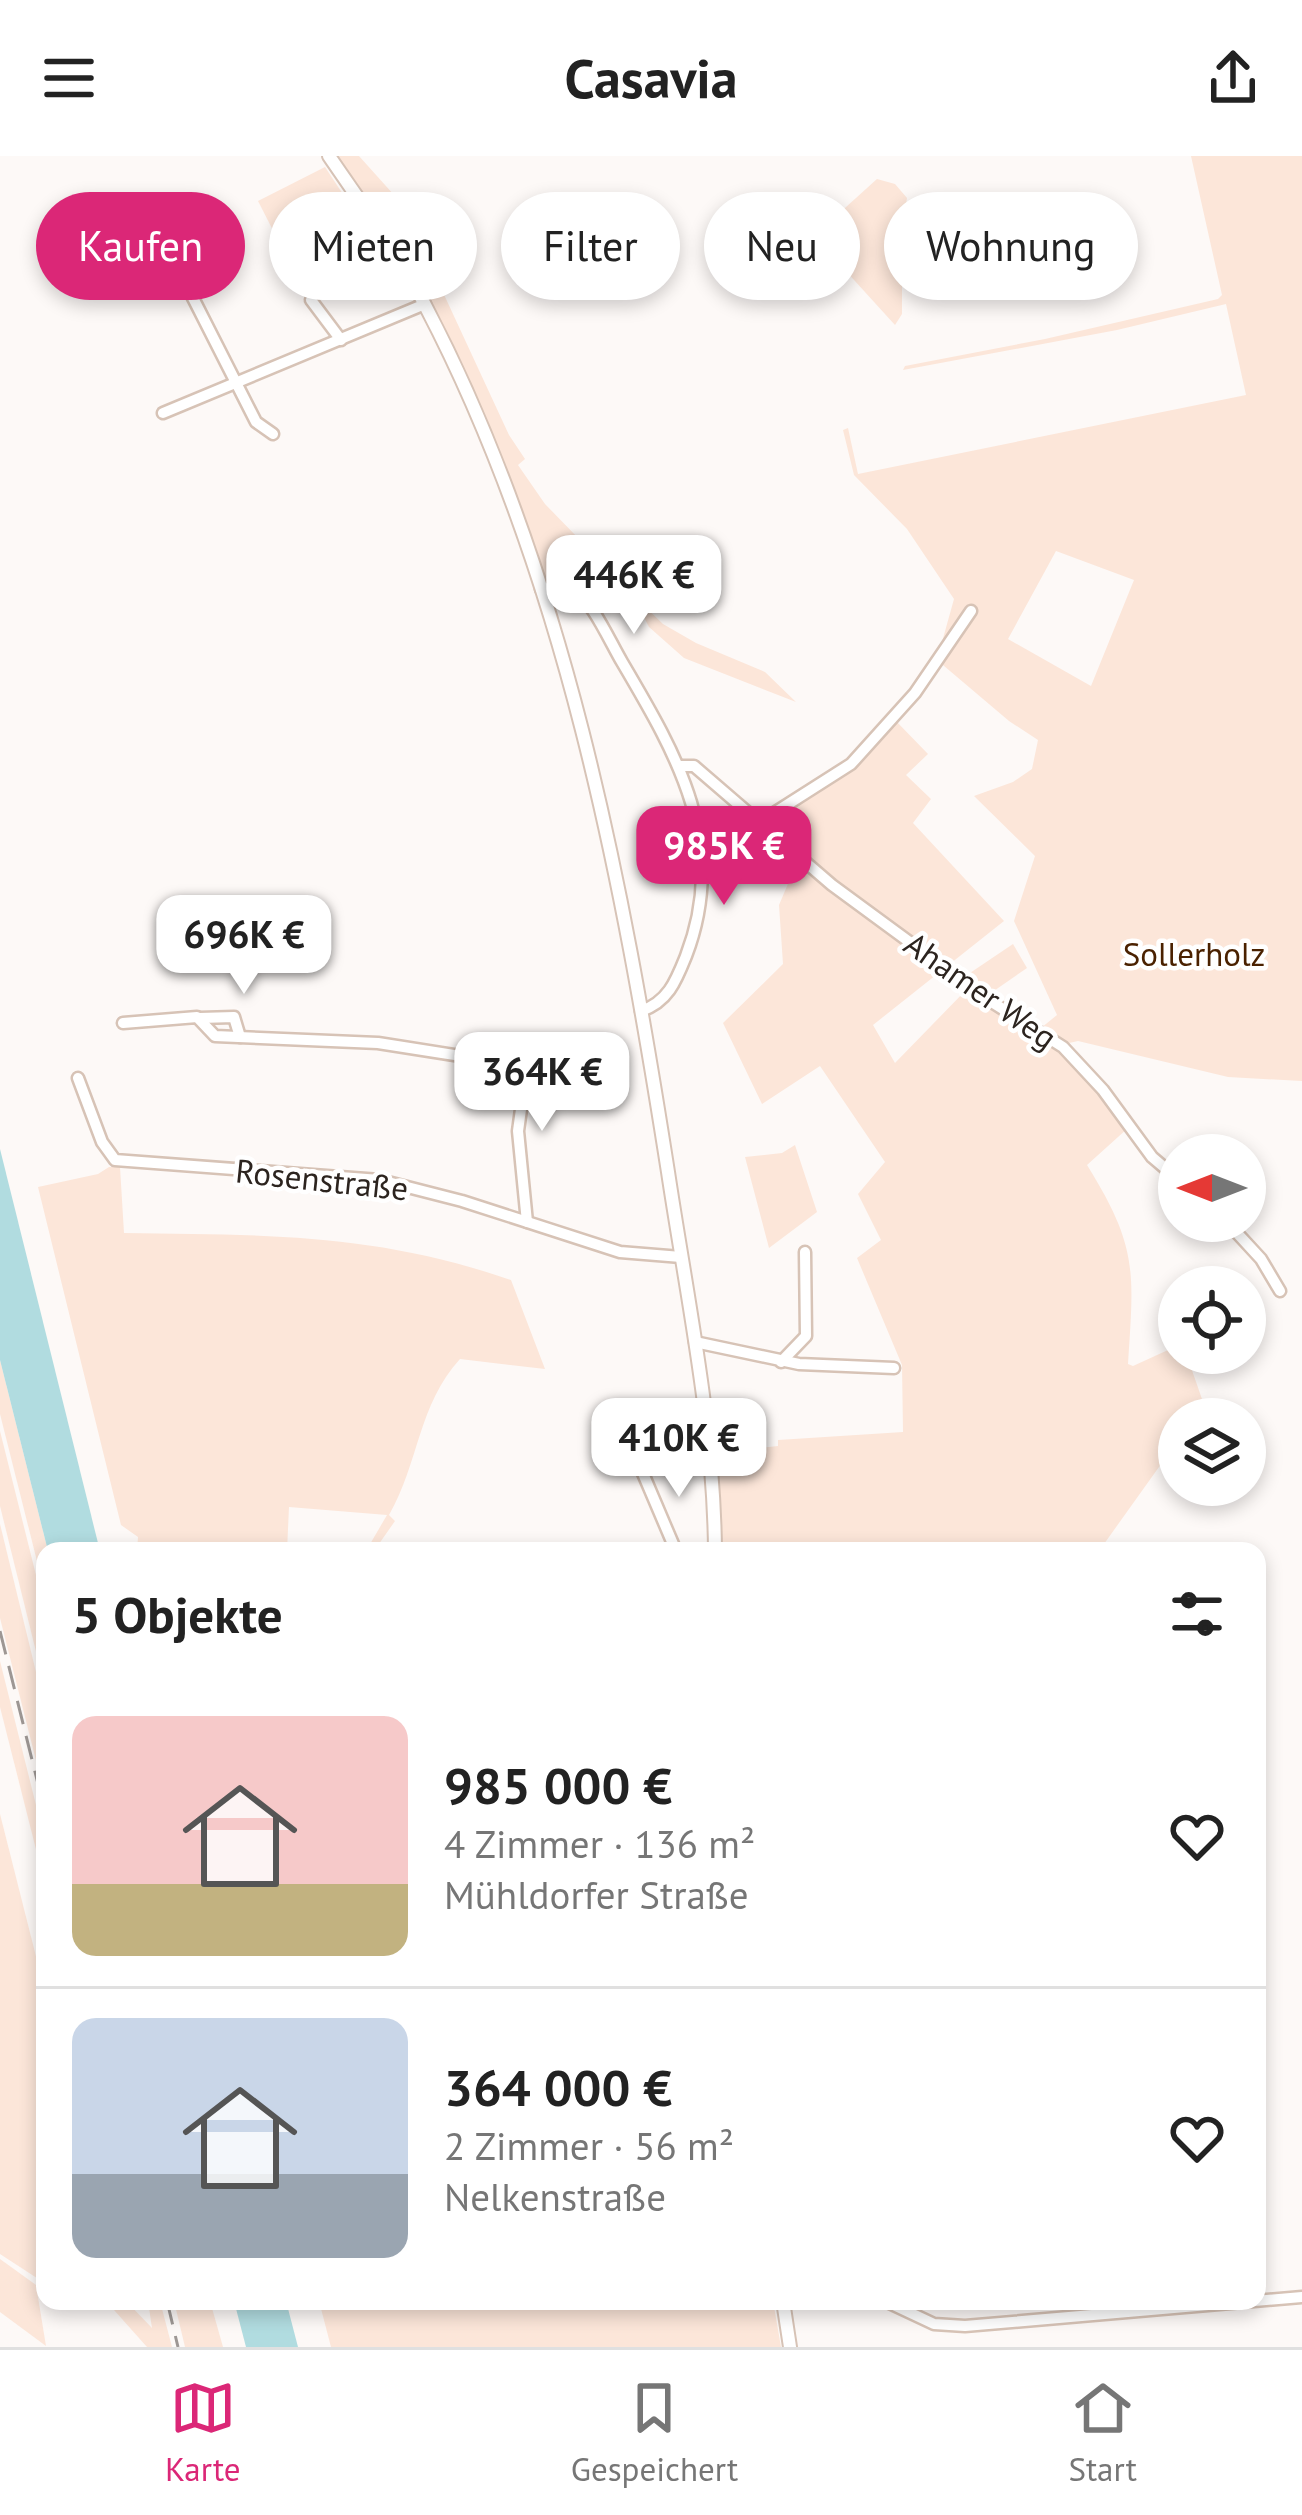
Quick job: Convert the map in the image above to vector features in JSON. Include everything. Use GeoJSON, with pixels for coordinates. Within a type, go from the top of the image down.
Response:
{"type":"FeatureCollection","features":[{"type":"Feature","properties":{"kind":"street"},"geometry":{"type":"LineString","coordinates":[[329,156],[425,304],[488,439],[541,589],[589,767],[641,1011],[698,1363],[715,1542]]}},
{"type":"Feature","properties":{"kind":"street"},"geometry":{"type":"LineString","coordinates":[[194,300],[256,422],[273,434]]}},
{"type":"Feature","properties":{"kind":"street"},"geometry":{"type":"LineString","coordinates":[[311,300],[341,340]]}},
{"type":"Feature","properties":{"kind":"street"},"geometry":{"type":"LineString","coordinates":[[163,413],[425,304]]}},
{"type":"Feature","properties":{"kind":"street"},"geometry":{"type":"LineString","coordinates":[[541,589],[566,585],[576,590],[680,766],[701,843],[700,907],[683,962],[665,998],[641,1011]]}},
{"type":"Feature","properties":{"kind":"street"},"geometry":{"type":"LineString","coordinates":[[760,822],[851,764],[915,693],[970,611]]}},
{"type":"Feature","properties":{"kind":"street","name":"Ahamer Weg"},"geometry":{"type":"LineString","coordinates":[[680,766],[694,766],[832,885],[987,999],[1063,1047],[1158,1161]]}},
{"type":"Feature","properties":{"kind":"street"},"geometry":{"type":"LineString","coordinates":[[122,1023],[234,1017],[240,1037]]}},
{"type":"Feature","properties":{"kind":"street"},"geometry":{"type":"LineString","coordinates":[[200,1018],[215,1036],[378,1042],[524,1066]]}},
{"type":"Feature","properties":{"kind":"street"},"geometry":{"type":"LineString","coordinates":[[527,1222],[519,1152],[524,1066],[530,1045]]}},
{"type":"Feature","properties":{"kind":"street","name":"Rosenstraße"},"geometry":{"type":"LineString","coordinates":[[78,1078],[102,1142],[115,1160],[366,1178],[620,1252],[681,1257]]}},
{"type":"Feature","properties":{"kind":"street"},"geometry":{"type":"LineString","coordinates":[[1245,1242],[1280,1291]]}},
{"type":"Feature","properties":{"kind":"street"},"geometry":{"type":"LineString","coordinates":[[781,1362],[806,1336],[805,1252]]}},
{"type":"Feature","properties":{"kind":"street"},"geometry":{"type":"LineString","coordinates":[[695,1342],[781,1362],[894,1368]]}},
{"type":"Feature","properties":{"kind":"street"},"geometry":{"type":"LineString","coordinates":[[642,1472],[672,1542]]}},
{"type":"Feature","properties":{"kind":"street"},"geometry":{"type":"LineString","coordinates":[[1266,2300],[1302,2297]]}},
{"type":"Feature","properties":{"kind":"street"},"geometry":{"type":"LineString","coordinates":[[784,2310],[790,2347]]}},
{"type":"Feature","properties":{"kind":"street"},"geometry":{"type":"LineString","coordinates":[[904,2310],[934,2324],[965,2326],[1151,2310]]}},
{"type":"Feature","properties":{"kind":"green space"},"geometry":{"type":"Polygon","coordinates":[[[336,156],[359,156],[391,192],[360,192],[336,156]]]}},
{"type":"Feature","properties":{"kind":"green space","name":"Sollerholz"},"geometry":{"type":"Polygon","coordinates":[[[1191,156],[1302,156],[1302,1081],[1228,1077],[1078,1041],[1069,1043],[1041,1028],[1057,1015],[1014,921],[1035,856],[974,796],[1013,782],[1032,769],[1038,740],[937,660],[954,599],[907,529],[854,475],[843,430],[848,428],[858,474],[1246,395],[1226,304],[1117,330],[903,370],[1222,295],[1191,156]],[[1056,551],[1008,639],[1091,686],[1134,580],[1056,551]]]}},
{"type":"Feature","properties":{"kind":"green space"},"geometry":{"type":"Polygon","coordinates":[[[325,167],[341,192],[276,192],[325,167]]]}},
{"type":"Feature","properties":{"kind":"green space"},"geometry":{"type":"Polygon","coordinates":[[[877,179],[895,184],[902,192],[884,192],[884,300],[902,300],[902,314],[895,325],[860,287],[860,194],[877,179]]]}},
{"type":"Feature","properties":{"kind":"green space"},"geometry":{"type":"Polygon","coordinates":[[[269,195],[269,223],[258,201],[269,195]]]}},
{"type":"Feature","properties":{"kind":"green space"},"geometry":{"type":"Polygon","coordinates":[[[428,300],[446,300],[509,435],[525,459],[518,465],[545,504],[617,578],[586,593],[566,578],[551,580],[542,574],[447,336],[428,300]]]}},
{"type":"Feature","properties":{"kind":"green space"},"geometry":{"type":"Polygon","coordinates":[[[632,594],[663,624],[765,672],[796,702],[684,658],[649,627],[632,594]]]}},
{"type":"Feature","properties":{"kind":"green space"},"geometry":{"type":"Polygon","coordinates":[[[895,720],[928,754],[906,775],[931,799],[913,823],[1004,921],[873,1025],[895,1063],[968,988],[1068,1054],[1128,1128],[1087,1165],[1116,1218],[1129,1260],[1128,1364],[1158,1355],[1158,1374],[1193,1374],[1202,1398],[1158,1398],[1158,1468],[1105,1542],[720,1542],[715,1453],[778,1446],[778,1440],[903,1432],[902,1365],[857,1258],[881,1240],[858,1194],[885,1162],[820,1066],[762,1104],[723,1023],[783,964],[779,905],[801,853],[773,828],[778,811],[836,781],[895,720]]]}},
{"type":"Feature","properties":{"kind":"green space"},"geometry":{"type":"Polygon","coordinates":[[[1013,944],[1027,968],[988,995],[964,977],[1013,944]]]}},
{"type":"Feature","properties":{"kind":"green space"},"geometry":{"type":"Polygon","coordinates":[[[795,1145],[817,1212],[769,1248],[745,1157],[782,1153],[795,1145]]]}},
{"type":"Feature","properties":{"kind":"green space"},"geometry":{"type":"Polygon","coordinates":[[[120,1167],[124,1233],[273,1236],[366,1245],[511,1280],[545,1369],[460,1359],[435,1395],[389,1515],[395,1521],[380,1542],[371,1542],[387,1515],[289,1507],[287,1542],[138,1542],[138,1537],[121,1525],[38,1187],[120,1167]]]}},
{"type":"Feature","properties":{"kind":"green space"},"geometry":{"type":"Polygon","coordinates":[[[0,1360],[46,1542],[36,1542],[36,1557],[0,1414],[0,1360]]]}},
{"type":"Feature","properties":{"kind":"green space"},"geometry":{"type":"Polygon","coordinates":[[[0,1431],[36,1575],[36,1652],[0,1506],[0,1431]]]}},
{"type":"Feature","properties":{"kind":"green space"},"geometry":{"type":"Polygon","coordinates":[[[0,1524],[36,1672],[36,1760],[0,1618],[0,1524]]]}},
{"type":"Feature","properties":{"kind":"green space"},"geometry":{"type":"Polygon","coordinates":[[[0,1661],[36,1805],[36,1849],[0,1707],[0,1661]]]}},
{"type":"Feature","properties":{"kind":"green space"},"geometry":{"type":"Polygon","coordinates":[[[0,1814],[36,1956],[36,2277],[0,2254],[0,1814]]]}},
{"type":"Feature","properties":{"kind":"green space"},"geometry":{"type":"Polygon","coordinates":[[[0,2259],[36,2285],[36,2310],[40,2310],[46,2346],[0,2312],[0,2259]]]}},
{"type":"Feature","properties":{"kind":"green space"},"geometry":{"type":"Polygon","coordinates":[[[114,2310],[135,2310],[152,2328],[149,2310],[162,2310],[172,2347],[147,2347],[114,2310]]]}},
{"type":"Feature","properties":{"kind":"green space"},"geometry":{"type":"Polygon","coordinates":[[[176,2310],[213,2310],[223,2347],[185,2347],[176,2310]]]}},
{"type":"Feature","properties":{"kind":"green space"},"geometry":{"type":"Polygon","coordinates":[[[321,2310],[775,2310],[781,2347],[331,2347],[321,2310]]]}},
{"type":"Feature","properties":{"kind":"water"},"geometry":{"type":"Polygon","coordinates":[[[0,1149],[98,1542],[46,1542],[0,1360],[0,1149]]]}},
{"type":"Feature","properties":{"kind":"water"},"geometry":{"type":"Polygon","coordinates":[[[236,2310],[288,2310],[298,2347],[246,2347],[236,2310]]]}},
{"type":"Feature","properties":{"kind":"railway"},"geometry":{"type":"LineString","coordinates":[[0,1631],[36,1776]]}},
{"type":"Feature","properties":{"kind":"railway"},"geometry":{"type":"LineString","coordinates":[[169,2310],[178,2347]]}}]}
